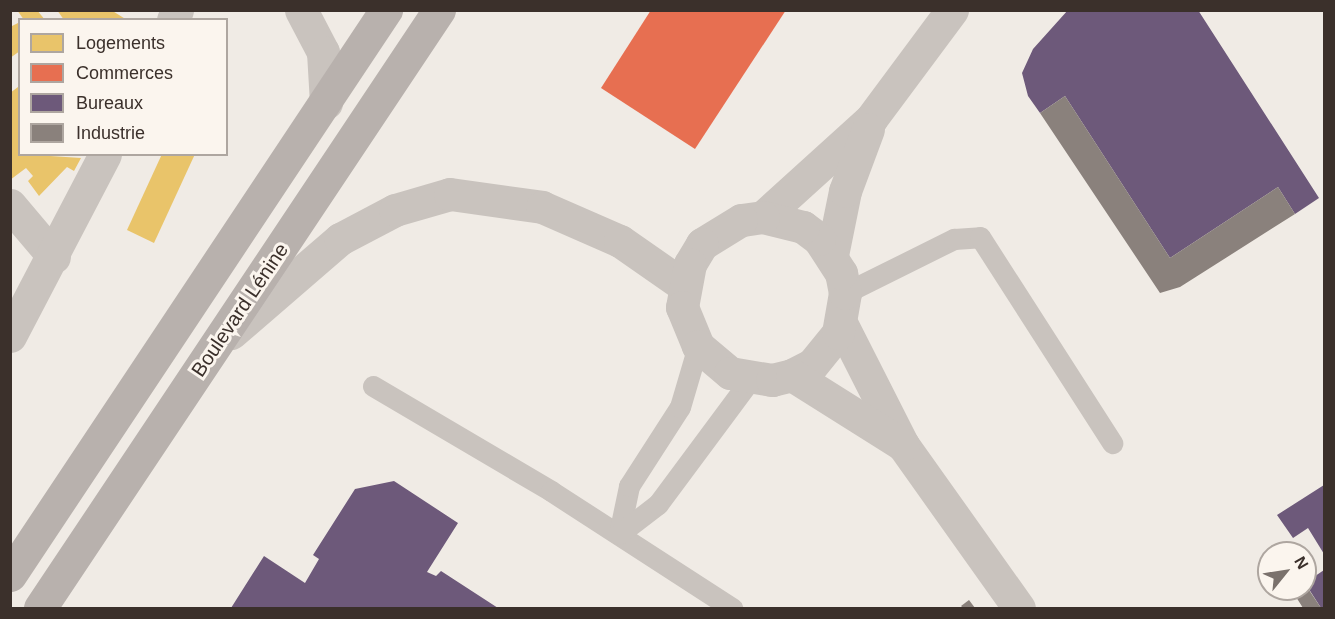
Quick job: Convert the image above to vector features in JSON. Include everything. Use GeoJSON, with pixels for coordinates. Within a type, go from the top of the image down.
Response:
{"type":"FeatureCollection","features":[{"type":"Feature","properties":{"kind":"main road"},"geometry":{"type":"LineString","coordinates":[[10,575],[386,10]]}},
{"type":"Feature","properties":{"kind":"main road","name":"Boulevard Lénine"},"geometry":{"type":"LineString","coordinates":[[40,609],[439,10]]}},
{"type":"Feature","properties":{"kind":"street"},"geometry":{"type":"LineString","coordinates":[[301,10],[323,52],[326,103]]}},
{"type":"Feature","properties":{"kind":"street"},"geometry":{"type":"LineString","coordinates":[[764,217],[871,119],[952,10]]}},
{"type":"Feature","properties":{"kind":"street"},"geometry":{"type":"LineString","coordinates":[[871,119],[845,191],[832,255],[843,308],[903,445],[1019,609]]}},
{"type":"Feature","properties":{"kind":"street"},"geometry":{"type":"LineString","coordinates":[[10,336],[54,257],[104,156]]}},
{"type":"Feature","properties":{"kind":"street"},"geometry":{"type":"LineString","coordinates":[[216,346],[340,239],[394,210],[450,194],[542,207],[620,241],[683,285]]}},
{"type":"Feature","properties":{"kind":"street"},"geometry":{"type":"LineString","coordinates":[[10,205],[54,257]]}},
{"type":"Feature","properties":{"kind":"street"},"geometry":{"type":"LineString","coordinates":[[832,255],[803,227],[764,217],[741,220],[702,244],[683,285],[687,327],[698,346],[712,362],[751,379],[792,375],[827,350],[843,308]]}},
{"type":"Feature","properties":{"kind":"street"},"geometry":{"type":"LineString","coordinates":[[792,375],[903,445]]}},
{"type":"Feature","properties":{"kind":"lane"},"geometry":{"type":"LineString","coordinates":[[843,308],[954,239],[980,237],[1112,443]]}},
{"type":"Feature","properties":{"kind":"lane"},"geometry":{"type":"LineString","coordinates":[[619,534],[629,486],[680,407],[698,346]]}},
{"type":"Feature","properties":{"kind":"lane"},"geometry":{"type":"LineString","coordinates":[[619,534],[658,504],[751,379]]}},
{"type":"Feature","properties":{"kind":"lane"},"geometry":{"type":"LineString","coordinates":[[373,386],[619,534],[732,609]]}},
{"type":"Feature","properties":{"kind":"building: Logements"},"geometry":{"type":"Polygon","coordinates":[[[17,10],[37,10],[43,18],[23,18],[17,10]]]}},
{"type":"Feature","properties":{"kind":"building: Logements"},"geometry":{"type":"Polygon","coordinates":[[[57,10],[111,10],[124,18],[63,18],[57,10]]]}},
{"type":"Feature","properties":{"kind":"building: Logements"},"geometry":{"type":"Polygon","coordinates":[[[18,23],[18,52],[10,58],[10,27],[18,23]]]}},
{"type":"Feature","properties":{"kind":"building: Logements"},"geometry":{"type":"Polygon","coordinates":[[[18,87],[18,156],[81,158],[74,171],[67,167],[39,196],[28,181],[33,176],[26,168],[10,180],[10,93],[18,87]]]}},
{"type":"Feature","properties":{"kind":"building: Logements"},"geometry":{"type":"Polygon","coordinates":[[[161,156],[194,156],[154,243],[127,230],[161,156]]]}},
{"type":"Feature","properties":{"kind":"building: Commerces"},"geometry":{"type":"Polygon","coordinates":[[[651,10],[786,10],[695,149],[601,88],[651,10]]]}},
{"type":"Feature","properties":{"kind":"building: Bureaux"},"geometry":{"type":"Polygon","coordinates":[[[1068,10],[1198,10],[1319,198],[1295,214],[1278,187],[1170,258],[1065,96],[1040,113],[1028,96],[1022,73],[1033,49],[1068,10]]]}},
{"type":"Feature","properties":{"kind":"building: Bureaux"},"geometry":{"type":"Polygon","coordinates":[[[394,481],[458,523],[427,572],[436,576],[441,571],[498,608],[231,608],[264,556],[305,583],[319,559],[313,555],[355,489],[394,481]]]}},
{"type":"Feature","properties":{"kind":"building: Bureaux"},"geometry":{"type":"Polygon","coordinates":[[[1324,485],[1324,554],[1308,528],[1293,538],[1277,515],[1324,485]]]}},
{"type":"Feature","properties":{"kind":"building: Bureaux"},"geometry":{"type":"Polygon","coordinates":[[[1324,570],[1324,608],[1321,608],[1317,601],[1317,575],[1324,570]]]}},
{"type":"Feature","properties":{"kind":"building: Industrie"},"geometry":{"type":"Polygon","coordinates":[[[1065,96],[1170,258],[1278,187],[1295,214],[1180,287],[1160,293],[1040,113],[1065,96]]]}},
{"type":"Feature","properties":{"kind":"building: Industrie"},"geometry":{"type":"Polygon","coordinates":[[[969,600],[975,608],[961,606],[969,600]]]}},
{"type":"Feature","properties":{"kind":"building: Industrie"},"geometry":{"type":"Polygon","coordinates":[[[1299,601],[1316,601],[1321,608],[1303,608],[1299,601]]]}}]}
